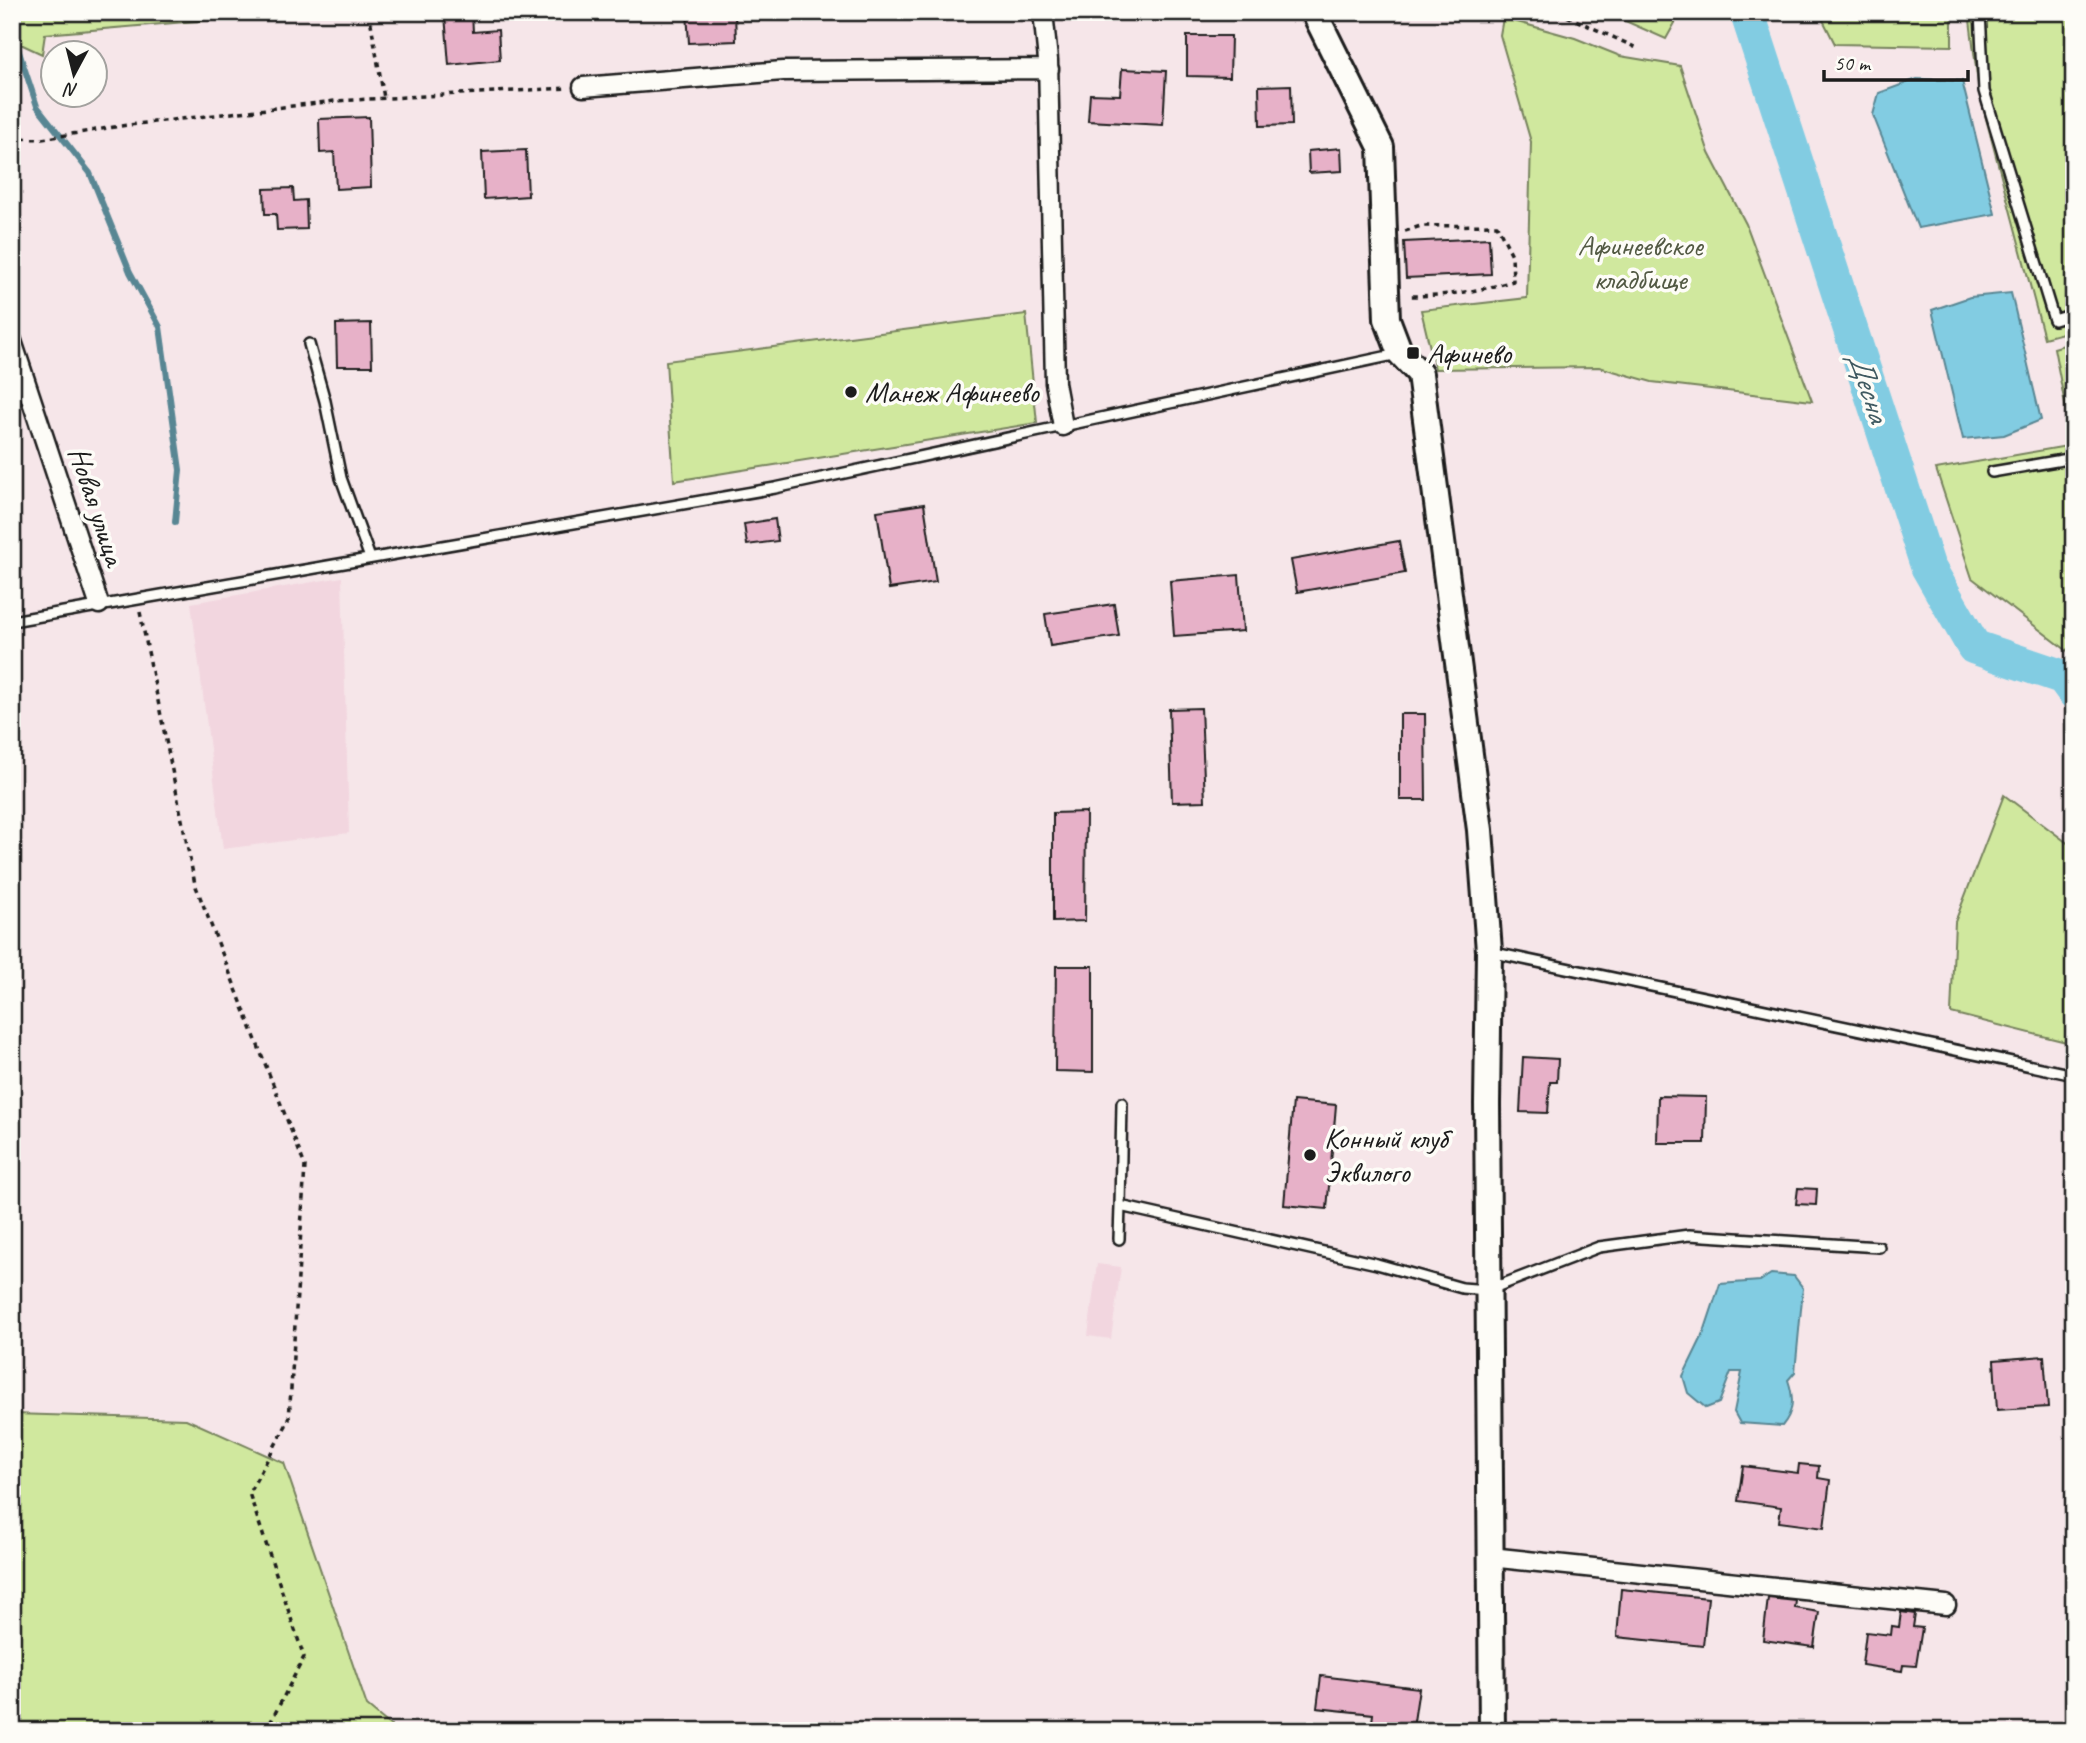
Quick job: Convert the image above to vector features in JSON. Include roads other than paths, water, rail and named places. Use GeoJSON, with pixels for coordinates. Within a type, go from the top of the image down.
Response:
{"type":"FeatureCollection","features":[{"type":"Feature","properties":{"kind":"street"},"geometry":{"type":"LineString","coordinates":[[1043,12],[1049,69],[1055,383],[1063,426]]}},
{"type":"Feature","properties":{"kind":"street"},"geometry":{"type":"LineString","coordinates":[[1314,12],[1381,147],[1387,319],[1400,354],[1420,374],[1480,830],[1489,951],[1488,1290],[1492,1731]]}},
{"type":"Feature","properties":{"kind":"street"},"geometry":{"type":"LineString","coordinates":[[583,87],[783,71],[1049,69]]}},
{"type":"Feature","properties":{"kind":"street","name":"Новая улица"},"geometry":{"type":"LineString","coordinates":[[12,341],[99,604]]}},
{"type":"Feature","properties":{"kind":"street"},"geometry":{"type":"LineString","coordinates":[[1490,1557],[1946,1605]]}},
{"type":"Feature","properties":{"kind":"lane"},"geometry":{"type":"LineString","coordinates":[[1980,12],[1984,91],[2054,320],[2074,314]]}},
{"type":"Feature","properties":{"kind":"lane"},"geometry":{"type":"LineString","coordinates":[[309,344],[325,401],[341,478],[370,558]]}},
{"type":"Feature","properties":{"kind":"lane"},"geometry":{"type":"LineString","coordinates":[[99,604],[775,488],[1400,354]]}},
{"type":"Feature","properties":{"kind":"lane"},"geometry":{"type":"LineString","coordinates":[[1993,472],[2074,458]]}},
{"type":"Feature","properties":{"kind":"lane","name":"Новая улица"},"geometry":{"type":"LineString","coordinates":[[12,621],[99,604]]}},
{"type":"Feature","properties":{"kind":"lane"},"geometry":{"type":"LineString","coordinates":[[1489,951],[2074,1075]]}},
{"type":"Feature","properties":{"kind":"lane"},"geometry":{"type":"LineString","coordinates":[[1119,1239],[1122,1103]]}},
{"type":"Feature","properties":{"kind":"lane"},"geometry":{"type":"LineString","coordinates":[[1120,1206],[1377,1265],[1462,1288],[1488,1290],[1599,1247],[1689,1235],[1879,1247]]}},
{"type":"Feature","properties":{"kind":"water"},"geometry":{"type":"Polygon","coordinates":[[[1917,79],[1962,81],[1995,214],[1918,228],[1873,115],[1879,93],[1917,79]]]}},
{"type":"Feature","properties":{"kind":"water"},"geometry":{"type":"Polygon","coordinates":[[[2011,293],[2041,420],[2004,435],[1963,439],[1932,310],[1970,297],[2011,293]]]}},
{"type":"Feature","properties":{"kind":"water"},"geometry":{"type":"Polygon","coordinates":[[[1771,1274],[1794,1276],[1803,1288],[1795,1372],[1788,1380],[1792,1404],[1782,1426],[1740,1423],[1734,1412],[1742,1372],[1731,1372],[1719,1403],[1706,1408],[1688,1393],[1683,1376],[1703,1335],[1720,1284],[1760,1281],[1771,1274]]]}},
{"type":"Feature","properties":{"kind":"waterway","name":"Десна"},"geometry":{"type":"LineString","coordinates":[[1747,12],[1928,567],[1974,647],[2063,677],[2074,692]]}},
{"type":"Feature","properties":{"kind":"waterway"},"geometry":{"type":"LineString","coordinates":[[12,31],[37,106],[90,173],[130,272],[160,327],[180,470],[175,522]]}},
{"type":"Feature","properties":{"kind":"place","name":"Афинево"},"geometry":{"type":"Point","coordinates":[1413,353]}},
{"type":"Feature","properties":{"kind":"place","name":"Манеж Афинеево"},"geometry":{"type":"Point","coordinates":[851,392]}},
{"type":"Feature","properties":{"kind":"place","name":"Конный клуб Эквилого"},"geometry":{"type":"Point","coordinates":[1310,1155]}},
{"type":"Feature","properties":{"kind":"park label","name":"Афинеевское кладбище"},"geometry":{"type":"Point","coordinates":[1640,262]}}]}
